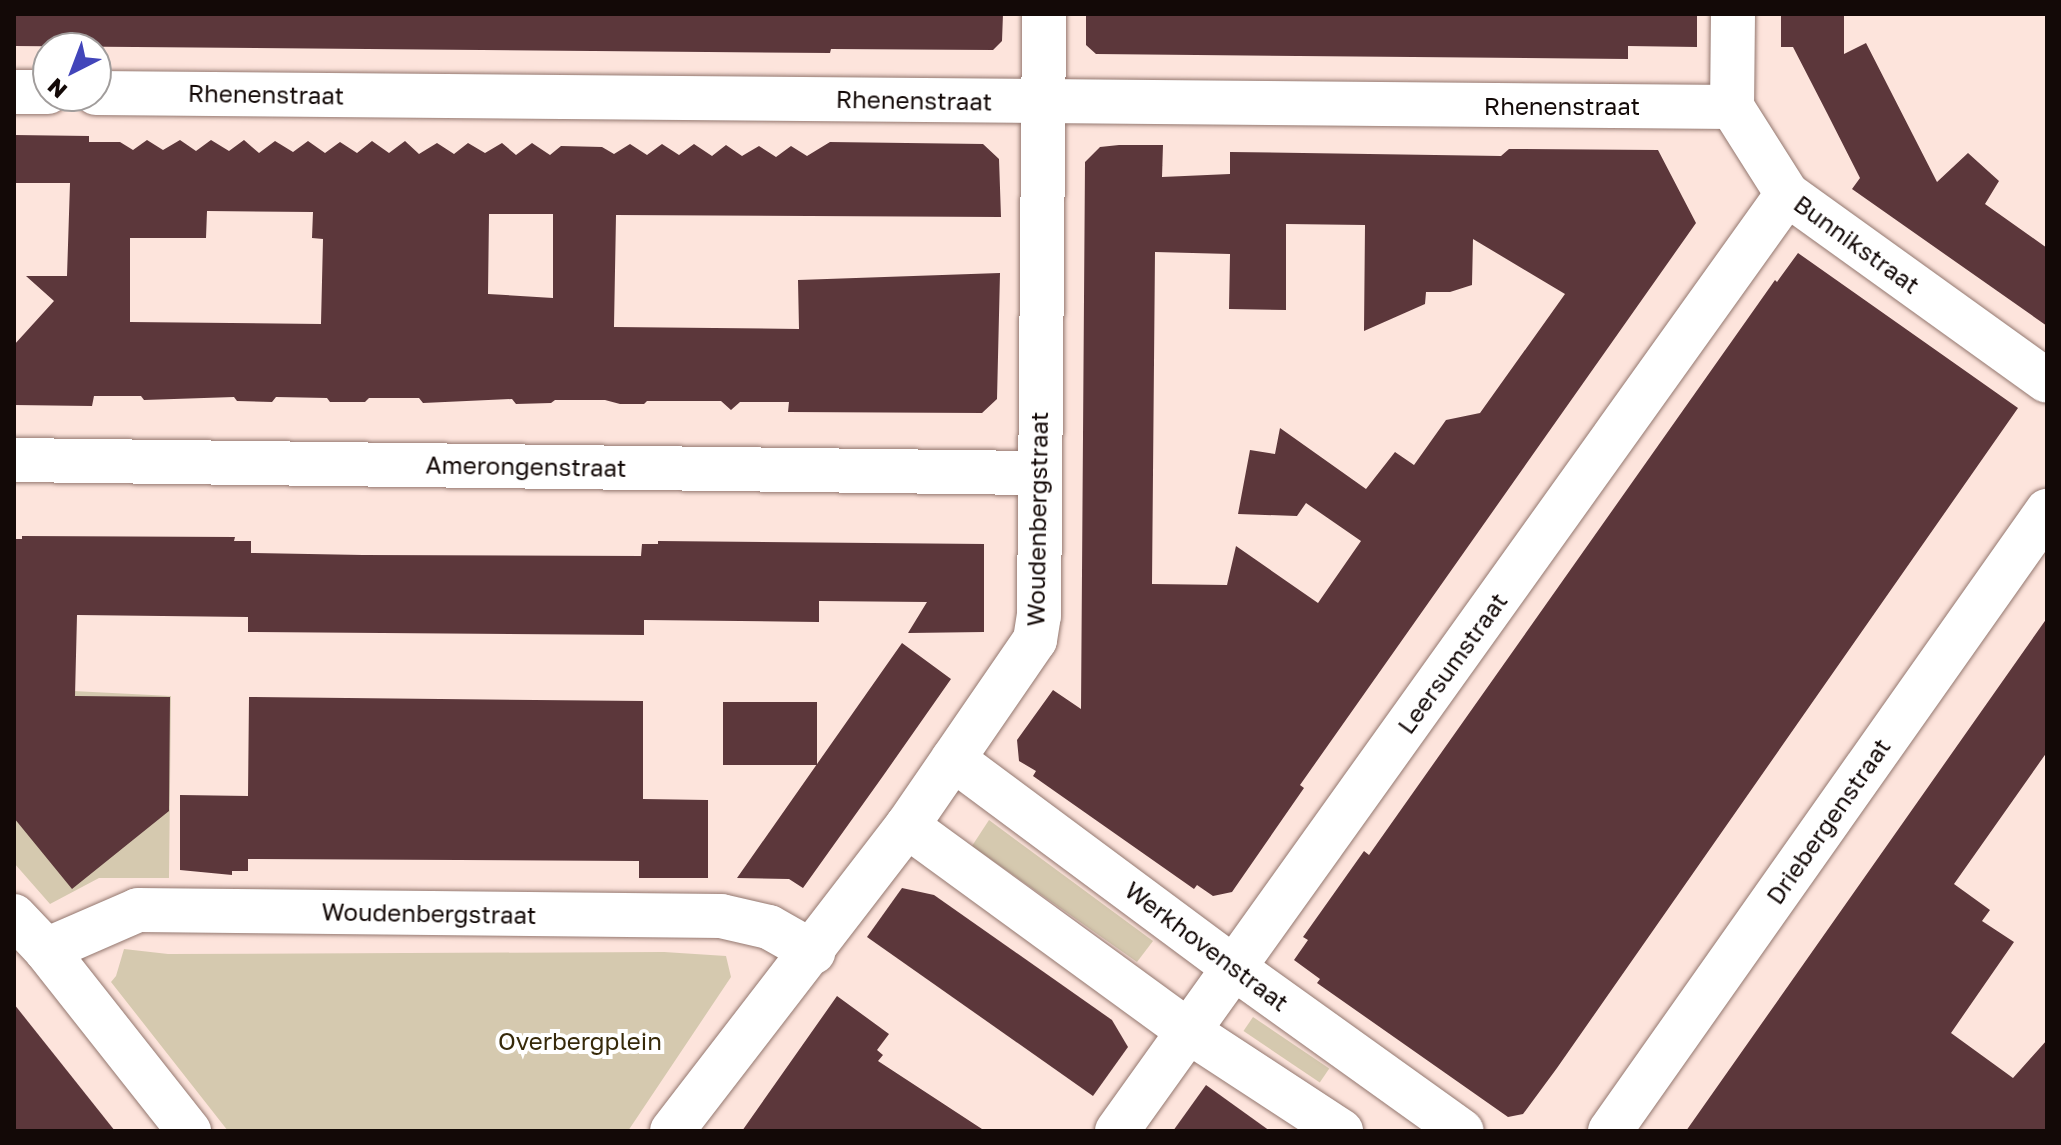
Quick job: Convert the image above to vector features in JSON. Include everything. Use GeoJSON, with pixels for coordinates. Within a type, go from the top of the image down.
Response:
{"type":"FeatureCollection","features":[{"type":"Feature","properties":{"kind":"street","name":"Woudenbergstraat"},"geometry":{"type":"LineString","coordinates":[[672,1131],[813,952],[907,826],[1035,640],[1039,616],[1044,14]]}},
{"type":"Feature","properties":{"kind":"street"},"geometry":{"type":"LineString","coordinates":[[1732,107],[1733,14]]}},
{"type":"Feature","properties":{"kind":"street","name":"Rhenenstraat"},"geometry":{"type":"LineString","coordinates":[[112,93],[1732,107]]}},
{"type":"Feature","properties":{"kind":"street","name":"Bunnikstraat"},"geometry":{"type":"LineString","coordinates":[[1732,107],[1787,194],[2047,381]]}},
{"type":"Feature","properties":{"kind":"street","name":"Leersumstraat"},"geometry":{"type":"LineString","coordinates":[[1117,1131],[1787,194]]}},
{"type":"Feature","properties":{"kind":"street","name":"Amerongenstraat"},"geometry":{"type":"LineString","coordinates":[[14,460],[1038,473]]}},
{"type":"Feature","properties":{"kind":"street","name":"Driebergenstraat"},"geometry":{"type":"LineString","coordinates":[[1610,1131],[2047,511]]}},
{"type":"Feature","properties":{"kind":"street","name":"Werkhovenstraat"},"geometry":{"type":"LineString","coordinates":[[953,759],[1234,968],[1462,1131]]}},
{"type":"Feature","properties":{"kind":"street"},"geometry":{"type":"LineString","coordinates":[[907,826],[1188,1031],[1341,1131]]}},
{"type":"Feature","properties":{"kind":"street","name":"Woudenbergstraat"},"geometry":{"type":"LineString","coordinates":[[46,950],[138,910],[721,916],[769,927],[813,952]]}},
{"type":"Feature","properties":{"kind":"street"},"geometry":{"type":"LineString","coordinates":[[14,916],[46,950],[189,1131]]}},
{"type":"Feature","properties":{"kind":"green space"},"geometry":{"type":"Polygon","coordinates":[[[14,688],[171,696],[169,878],[99,878],[50,904],[14,863],[14,688]]]}},
{"type":"Feature","properties":{"kind":"green space"},"geometry":{"type":"Polygon","coordinates":[[[989,820],[1153,941],[1137,962],[972,846],[989,820]]]}},
{"type":"Feature","properties":{"kind":"green space","name":"Overbergplein"},"geometry":{"type":"Polygon","coordinates":[[[124,949],[168,954],[664,952],[726,956],[731,977],[628,1131],[228,1131],[111,982],[116,976],[124,949]]]}},
{"type":"Feature","properties":{"kind":"green space"},"geometry":{"type":"Polygon","coordinates":[[[1253,1017],[1329,1068],[1320,1083],[1243,1031],[1253,1017]]]}},
{"type":"Feature","properties":{"kind":"building"},"geometry":{"type":"Polygon","coordinates":[[[14,14],[1003,14],[1002,41],[993,50],[831,49],[830,53],[112,47],[112,32],[32,32],[32,46],[14,46],[14,14]]]}},
{"type":"Feature","properties":{"kind":"building"},"geometry":{"type":"Polygon","coordinates":[[[1086,14],[1697,14],[1697,47],[1628,46],[1628,59],[1096,54],[1086,45],[1086,14]]]}},
{"type":"Feature","properties":{"kind":"building"},"geometry":{"type":"Polygon","coordinates":[[[1781,14],[1844,14],[1844,54],[1866,43],[1937,182],[1968,153],[1999,181],[1985,204],[2047,248],[2047,326],[1852,189],[1860,178],[1793,47],[1781,47],[1781,14]]]}},
{"type":"Feature","properties":{"kind":"building"},"geometry":{"type":"Polygon","coordinates":[[[14,135],[89,136],[89,142],[120,142],[133,150],[147,140],[163,150],[180,140],[196,151],[211,140],[229,151],[244,140],[259,153],[275,141],[293,152],[308,141],[325,153],[340,142],[357,153],[372,141],[389,153],[405,141],[419,154],[437,143],[454,154],[468,143],[485,153],[502,143],[516,155],[532,143],[550,155],[561,146],[602,147],[614,154],[630,144],[647,155],[662,144],[679,155],[694,144],[712,156],[726,145],[742,156],[759,146],[776,157],[791,146],[807,156],[830,142],[983,144],[999,159],[1001,217],[616,215],[614,327],[799,329],[798,280],[1000,273],[997,399],[982,413],[788,412],[789,402],[740,402],[731,410],[721,401],[620,404],[605,400],[555,400],[551,403],[516,404],[512,399],[423,403],[419,398],[330,402],[327,398],[276,397],[272,402],[237,401],[234,397],[144,400],[141,396],[94,396],[92,406],[14,405],[14,345],[54,301],[26,276],[67,276],[70,183],[14,183],[14,135]],[[207,211],[206,238],[130,238],[130,322],[321,324],[323,239],[312,238],[313,212],[207,211]],[[489,214],[488,294],[553,298],[553,214],[489,214]]]}},
{"type":"Feature","properties":{"kind":"building"},"geometry":{"type":"Polygon","coordinates":[[[1163,145],[1162,177],[1230,174],[1230,152],[1501,156],[1509,149],[1658,150],[1696,223],[1300,785],[1304,788],[1232,892],[1213,896],[1197,885],[1194,889],[1033,776],[1036,771],[1019,761],[1017,740],[1053,690],[1081,709],[1085,162],[1100,147],[1163,145]],[[1286,224],[1286,310],[1229,309],[1230,254],[1155,252],[1152,584],[1227,585],[1236,546],[1318,603],[1361,541],[1306,503],[1297,516],[1238,514],[1250,450],[1275,454],[1280,428],[1366,489],[1395,452],[1414,465],[1446,420],[1480,413],[1565,294],[1473,239],[1472,285],[1450,292],[1426,292],[1425,304],[1364,331],[1365,225],[1286,224]]]}},
{"type":"Feature","properties":{"kind":"building"},"geometry":{"type":"Polygon","coordinates":[[[1798,253],[2018,408],[1557,1068],[1523,1114],[1508,1117],[1317,983],[1320,979],[1294,960],[1308,940],[1303,937],[1364,851],[1369,855],[1775,280],[1777,282],[1798,253]]]}},
{"type":"Feature","properties":{"kind":"building"},"geometry":{"type":"Polygon","coordinates":[[[22,536],[235,537],[234,541],[251,541],[251,553],[363,555],[641,556],[642,544],[658,544],[658,541],[984,544],[984,632],[908,633],[927,602],[819,601],[819,622],[644,620],[644,635],[248,632],[248,617],[77,615],[75,696],[170,697],[169,811],[72,889],[14,818],[14,539],[22,539],[22,536]]]}},
{"type":"Feature","properties":{"kind":"building"},"geometry":{"type":"Polygon","coordinates":[[[2047,618],[2047,752],[1954,884],[1990,910],[1982,921],[2014,942],[1951,1033],[2013,1078],[2047,1040],[2047,1131],[1686,1131],[2047,618]]]}},
{"type":"Feature","properties":{"kind":"building"},"geometry":{"type":"Polygon","coordinates":[[[902,643],[951,679],[883,776],[803,888],[789,879],[737,878],[902,643]]]}},
{"type":"Feature","properties":{"kind":"building"},"geometry":{"type":"Polygon","coordinates":[[[249,697],[643,701],[643,799],[708,800],[708,878],[639,878],[639,861],[248,859],[248,871],[232,871],[232,875],[180,870],[180,795],[248,796],[249,697]]]}},
{"type":"Feature","properties":{"kind":"building"},"geometry":{"type":"Polygon","coordinates":[[[723,702],[817,702],[817,765],[723,765],[723,702]]]}},
{"type":"Feature","properties":{"kind":"building"},"geometry":{"type":"Polygon","coordinates":[[[902,888],[934,895],[1112,1020],[1128,1047],[1093,1096],[867,937],[902,888]]]}},
{"type":"Feature","properties":{"kind":"building"},"geometry":{"type":"Polygon","coordinates":[[[837,996],[889,1034],[877,1050],[883,1055],[878,1061],[985,1131],[742,1131],[837,996]]]}},
{"type":"Feature","properties":{"kind":"building"},"geometry":{"type":"Polygon","coordinates":[[[14,1004],[53,1053],[115,1131],[14,1131],[14,1004]]]}},
{"type":"Feature","properties":{"kind":"building"},"geometry":{"type":"Polygon","coordinates":[[[1206,1085],[1270,1131],[1173,1131],[1206,1085]]]}}]}
